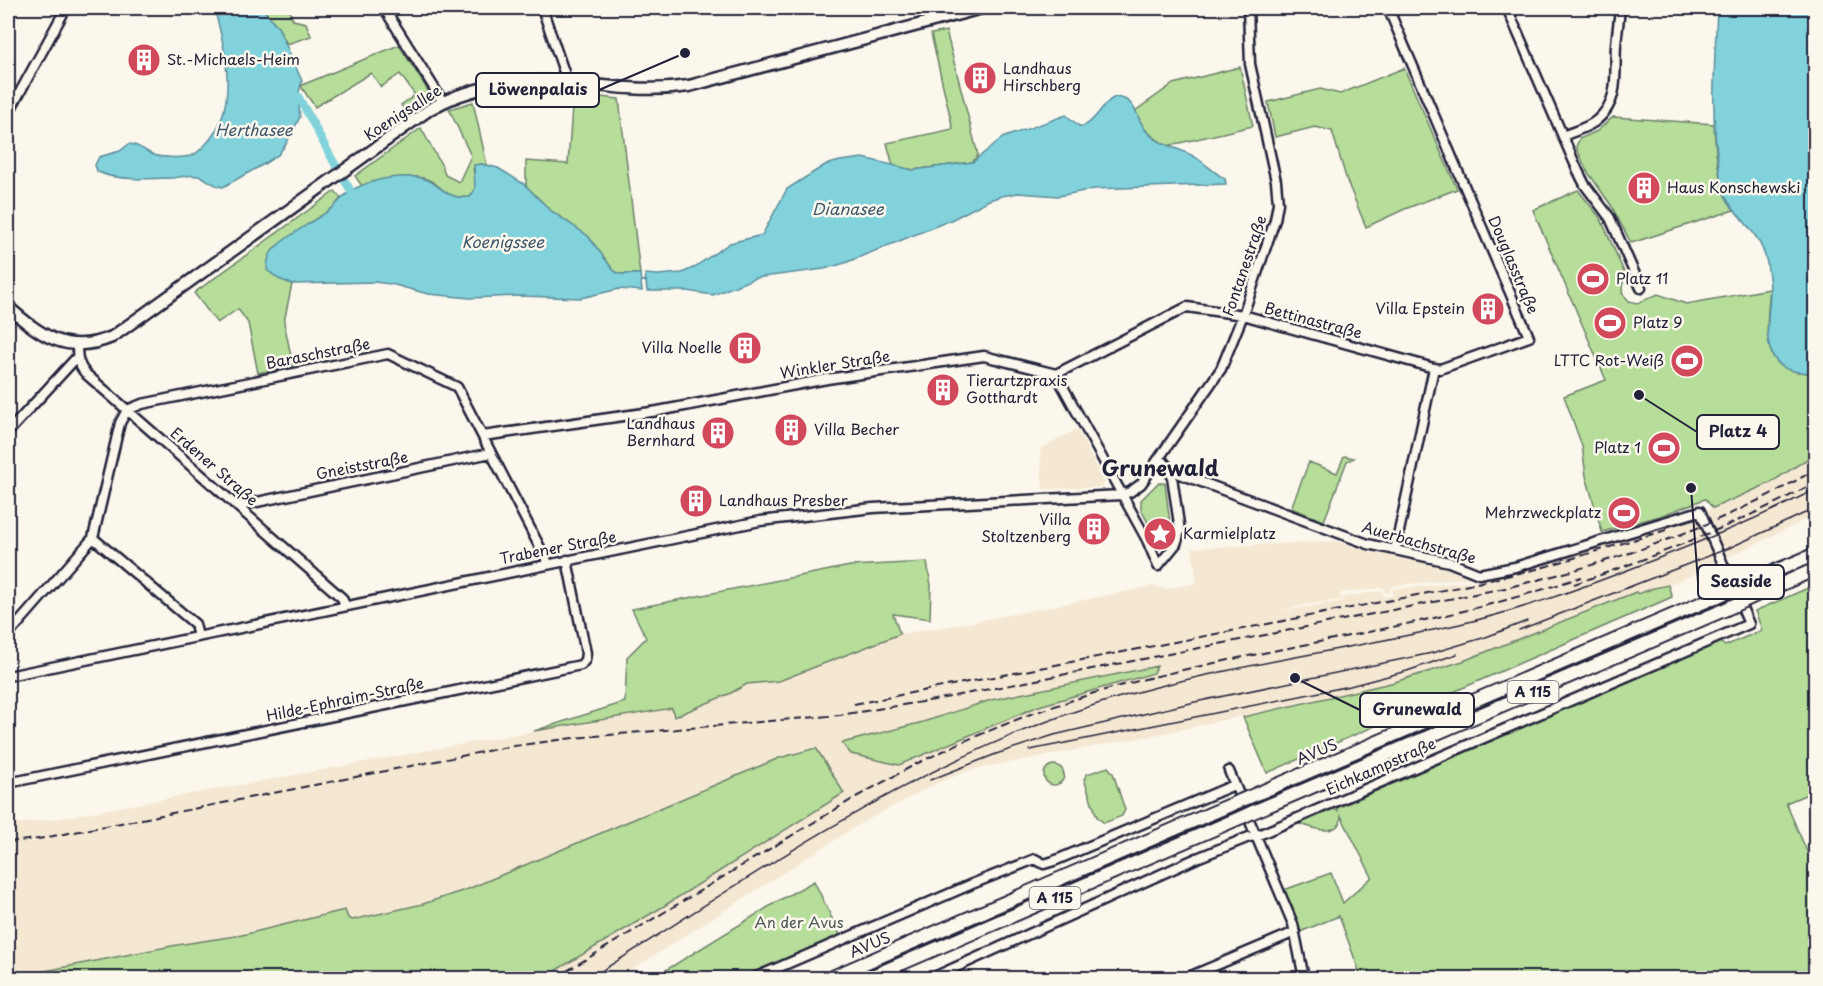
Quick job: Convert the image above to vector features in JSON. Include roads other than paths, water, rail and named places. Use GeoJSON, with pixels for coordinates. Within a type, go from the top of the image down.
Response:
{"type":"FeatureCollection","features":[{"type":"Feature","properties":{"kind":"highway","name":"AVUS"},"geometry":{"type":"LineString","coordinates":[[830,978],[1239,794],[1815,554]]}},
{"type":"Feature","properties":{"kind":"highway","name":"AVUS"},"geometry":{"type":"LineString","coordinates":[[868,978],[1249,818],[1815,569]]}},
{"type":"Feature","properties":{"kind":"main road","name":"Koenigsallee"},"geometry":{"type":"LineString","coordinates":[[8,307],[46,337],[77,345],[103,341],[120,333],[430,109],[461,95],[504,85],[563,82],[639,90],[689,86],[982,8]]}},
{"type":"Feature","properties":{"kind":"street"},"geometry":{"type":"LineString","coordinates":[[8,114],[66,8]]}},
{"type":"Feature","properties":{"kind":"street"},"geometry":{"type":"LineString","coordinates":[[384,8],[443,102]]}},
{"type":"Feature","properties":{"kind":"street"},"geometry":{"type":"LineString","coordinates":[[542,8],[564,72],[563,82]]}},
{"type":"Feature","properties":{"kind":"street"},"geometry":{"type":"LineString","coordinates":[[918,8],[927,13],[929,22]]}},
{"type":"Feature","properties":{"kind":"street"},"geometry":{"type":"LineString","coordinates":[[938,8],[944,18]]}},
{"type":"Feature","properties":{"kind":"street","name":"Fontanestraße"},"geometry":{"type":"LineString","coordinates":[[1121,495],[1136,489],[1221,369],[1243,315],[1271,233],[1278,203],[1276,182],[1250,64],[1248,8]]}},
{"type":"Feature","properties":{"kind":"street","name":"Douglasstraße"},"geometry":{"type":"LineString","coordinates":[[1388,8],[1529,337],[1440,369],[1434,368]]}},
{"type":"Feature","properties":{"kind":"street"},"geometry":{"type":"LineString","coordinates":[[1507,8],[1585,184],[1610,218],[1641,288]]}},
{"type":"Feature","properties":{"kind":"street"},"geometry":{"type":"LineString","coordinates":[[1563,136],[1595,122],[1606,111],[1612,99],[1615,88],[1620,8]]}},
{"type":"Feature","properties":{"kind":"street","name":"Bettinastraße"},"geometry":{"type":"LineString","coordinates":[[1056,374],[1187,307],[1243,315],[1434,368]]}},
{"type":"Feature","properties":{"kind":"street"},"geometry":{"type":"LineString","coordinates":[[8,432],[77,357],[77,345]]}},
{"type":"Feature","properties":{"kind":"street","name":"Baraschstraße"},"geometry":{"type":"LineString","coordinates":[[127,410],[142,404],[388,354],[458,387],[548,563]]}},
{"type":"Feature","properties":{"kind":"street","name":"Winkler Straße"},"geometry":{"type":"LineString","coordinates":[[483,436],[658,411],[827,379],[984,356],[1056,374]]}},
{"type":"Feature","properties":{"kind":"street","name":"Erdener Straße"},"geometry":{"type":"LineString","coordinates":[[77,357],[86,375],[342,598],[345,605]]}},
{"type":"Feature","properties":{"kind":"street"},"geometry":{"type":"LineString","coordinates":[[1395,550],[1434,368]]}},
{"type":"Feature","properties":{"kind":"street"},"geometry":{"type":"LineString","coordinates":[[1056,374],[1147,540],[1158,566],[1176,544],[1180,531],[1171,470]]}},
{"type":"Feature","properties":{"kind":"street"},"geometry":{"type":"LineString","coordinates":[[8,635],[93,538],[120,423],[127,410]]}},
{"type":"Feature","properties":{"kind":"street","name":"Gneiststraße"},"geometry":{"type":"LineString","coordinates":[[238,506],[491,453]]}},
{"type":"Feature","properties":{"kind":"street","name":"Auerbachstraße"},"geometry":{"type":"LineString","coordinates":[[1160,458],[1171,470],[1323,528],[1368,544],[1449,562],[1475,573],[1490,573],[1515,567],[1700,511],[1749,624]]}},
{"type":"Feature","properties":{"kind":"street","name":"Trabener Straße"},"geometry":{"type":"LineString","coordinates":[[8,676],[760,521],[873,508],[1121,495]]}},
{"type":"Feature","properties":{"kind":"street"},"geometry":{"type":"LineString","coordinates":[[93,538],[195,624],[198,637]]}},
{"type":"Feature","properties":{"kind":"street"},"geometry":{"type":"LineString","coordinates":[[1147,540],[1178,539]]}},
{"type":"Feature","properties":{"kind":"street","name":"Hilde-Ephraim-Straße"},"geometry":{"type":"LineString","coordinates":[[8,783],[578,667],[583,663],[586,653],[567,560]]}},
{"type":"Feature","properties":{"kind":"street","name":"Eichkampstraße"},"geometry":{"type":"LineString","coordinates":[[932,978],[1197,858],[1249,837],[1257,836],[1749,624]]}},
{"type":"Feature","properties":{"kind":"street"},"geometry":{"type":"LineString","coordinates":[[754,978],[1035,859],[1044,864],[1054,861],[1239,794],[1229,771]]}},
{"type":"Feature","properties":{"kind":"street"},"geometry":{"type":"LineString","coordinates":[[1249,818],[1295,932],[1304,978]]}},
{"type":"Feature","properties":{"kind":"street"},"geometry":{"type":"LineString","coordinates":[[1186,978],[1295,932]]}},
{"type":"Feature","properties":{"kind":"water","name":"Herthasee"},"geometry":{"type":"Polygon","coordinates":[[[214,8],[262,8],[278,27],[302,81],[298,96],[300,117],[286,144],[278,155],[223,187],[195,176],[132,179],[97,171],[95,165],[99,157],[120,151],[129,144],[158,156],[191,156],[202,148],[216,131],[223,115],[227,79],[223,42],[214,8]]]}},
{"type":"Feature","properties":{"kind":"water"},"geometry":{"type":"Polygon","coordinates":[[[1717,8],[1815,8],[1816,364],[1809,373],[1786,369],[1776,360],[1771,351],[1768,342],[1770,290],[1767,263],[1758,240],[1733,208],[1721,187],[1714,107],[1717,8]]]}},
{"type":"Feature","properties":{"kind":"water","name":"Dianasee"},"geometry":{"type":"Polygon","coordinates":[[[1115,97],[1128,101],[1132,105],[1148,133],[1154,138],[1198,159],[1225,179],[1226,184],[1094,189],[1059,196],[1018,193],[989,200],[951,220],[845,263],[824,269],[755,278],[713,295],[687,291],[647,291],[645,274],[682,273],[730,243],[762,235],[787,189],[825,165],[863,158],[913,170],[973,162],[1002,138],[1066,115],[1079,126],[1084,126],[1115,97]]]}},
{"type":"Feature","properties":{"kind":"water","name":"Koenigssee"},"geometry":{"type":"Polygon","coordinates":[[[481,164],[498,168],[524,184],[550,210],[588,236],[614,271],[620,274],[640,274],[642,291],[619,289],[581,298],[520,296],[470,298],[428,294],[374,282],[292,284],[279,279],[267,270],[272,251],[279,244],[331,209],[352,190],[383,179],[415,177],[430,181],[453,196],[470,197],[475,189],[474,165],[481,164]]]}},
{"type":"Feature","properties":{"kind":"waterway"},"geometry":{"type":"LineString","coordinates":[[298,96],[351,191]]}},
{"type":"Feature","properties":{"kind":"waterway"},"geometry":{"type":"LineString","coordinates":[[641,281],[646,281]]}},
{"type":"Feature","properties":{"kind":"tram line"},"geometry":{"type":"LineString","coordinates":[[590,978],[831,827],[956,760],[1021,731],[1088,707],[1179,681],[1413,634],[1528,606],[1594,583],[1705,539],[1816,489]]}},
{"type":"Feature","properties":{"kind":"tram line"},"geometry":{"type":"LineString","coordinates":[[1519,630],[1729,548],[1816,508]]}},
{"type":"Feature","properties":{"kind":"tram line"},"geometry":{"type":"LineString","coordinates":[[930,780],[996,754],[1054,735],[1195,702],[1432,653],[1486,637],[1527,621]]}},
{"type":"Feature","properties":{"kind":"tram line"},"geometry":{"type":"LineString","coordinates":[[1030,750],[1350,686],[1407,671],[1457,654]]}},
{"type":"Feature","properties":{"kind":"railway"},"geometry":{"type":"LineString","coordinates":[[8,842],[38,839],[507,747],[573,738],[840,715],[934,700],[1505,588],[1585,567],[1665,540],[1742,508],[1816,469]]}},
{"type":"Feature","properties":{"kind":"railway"},"geometry":{"type":"LineString","coordinates":[[1574,584],[1697,538],[1757,512],[1816,482]]}},
{"type":"Feature","properties":{"kind":"railway"},"geometry":{"type":"LineString","coordinates":[[854,704],[1464,586],[1541,568],[1666,530]]}},
{"type":"Feature","properties":{"kind":"railway"},"geometry":{"type":"LineString","coordinates":[[555,978],[856,797],[962,742],[1028,715],[1145,679],[1473,609],[1581,577]]}},
{"type":"Feature","properties":{"kind":"place","name":"Löwenpalais"},"geometry":{"type":"Point","coordinates":[685,53]}},
{"type":"Feature","properties":{"kind":"place","name":"St.-Michaels-Heim"},"geometry":{"type":"Point","coordinates":[144,60]}},
{"type":"Feature","properties":{"kind":"place","name":"Landhaus Hirschberg"},"geometry":{"type":"Point","coordinates":[980,78]}},
{"type":"Feature","properties":{"kind":"place","name":"Haus Konschewski"},"geometry":{"type":"Point","coordinates":[1644,188]}},
{"type":"Feature","properties":{"kind":"place","name":"Platz 11"},"geometry":{"type":"Point","coordinates":[1593,279]}},
{"type":"Feature","properties":{"kind":"place","name":"Villa Epstein"},"geometry":{"type":"Point","coordinates":[1488,309]}},
{"type":"Feature","properties":{"kind":"place","name":"Platz 9"},"geometry":{"type":"Point","coordinates":[1610,323]}},
{"type":"Feature","properties":{"kind":"place","name":"Villa Noelle"},"geometry":{"type":"Point","coordinates":[745,348]}},
{"type":"Feature","properties":{"kind":"place","name":"LTTC Rot-Weiß"},"geometry":{"type":"Point","coordinates":[1687,361]}},
{"type":"Feature","properties":{"kind":"place","name":"Tierartzpraxis Gotthardt"},"geometry":{"type":"Point","coordinates":[943,390]}},
{"type":"Feature","properties":{"kind":"place","name":"Platz 4"},"geometry":{"type":"Point","coordinates":[1639,395]}},
{"type":"Feature","properties":{"kind":"place","name":"Villa Becher"},"geometry":{"type":"Point","coordinates":[791,430]}},
{"type":"Feature","properties":{"kind":"place","name":"Landhaus Bernhard"},"geometry":{"type":"Point","coordinates":[718,433]}},
{"type":"Feature","properties":{"kind":"place","name":"Platz 1"},"geometry":{"type":"Point","coordinates":[1664,448]}},
{"type":"Feature","properties":{"kind":"place","name":"Seaside"},"geometry":{"type":"Point","coordinates":[1691,488]}},
{"type":"Feature","properties":{"kind":"place","name":"Landhaus Presber"},"geometry":{"type":"Point","coordinates":[696,501]}},
{"type":"Feature","properties":{"kind":"place","name":"Mehrzweckplatz"},"geometry":{"type":"Point","coordinates":[1624,513]}},
{"type":"Feature","properties":{"kind":"place","name":"Villa Stoltzenberg"},"geometry":{"type":"Point","coordinates":[1094,529]}},
{"type":"Feature","properties":{"kind":"place","name":"Karmielplatz"},"geometry":{"type":"Point","coordinates":[1160,534]}},
{"type":"Feature","properties":{"kind":"place","name":"Grunewald"},"geometry":{"type":"Point","coordinates":[1295,678]}},
{"type":"Feature","properties":{"kind":"district","name":"Grunewald"},"geometry":{"type":"Point","coordinates":[1160,469]}},
{"type":"Feature","properties":{"kind":"park label","name":"An der Avus"},"geometry":{"type":"Point","coordinates":[799,923]}}]}
